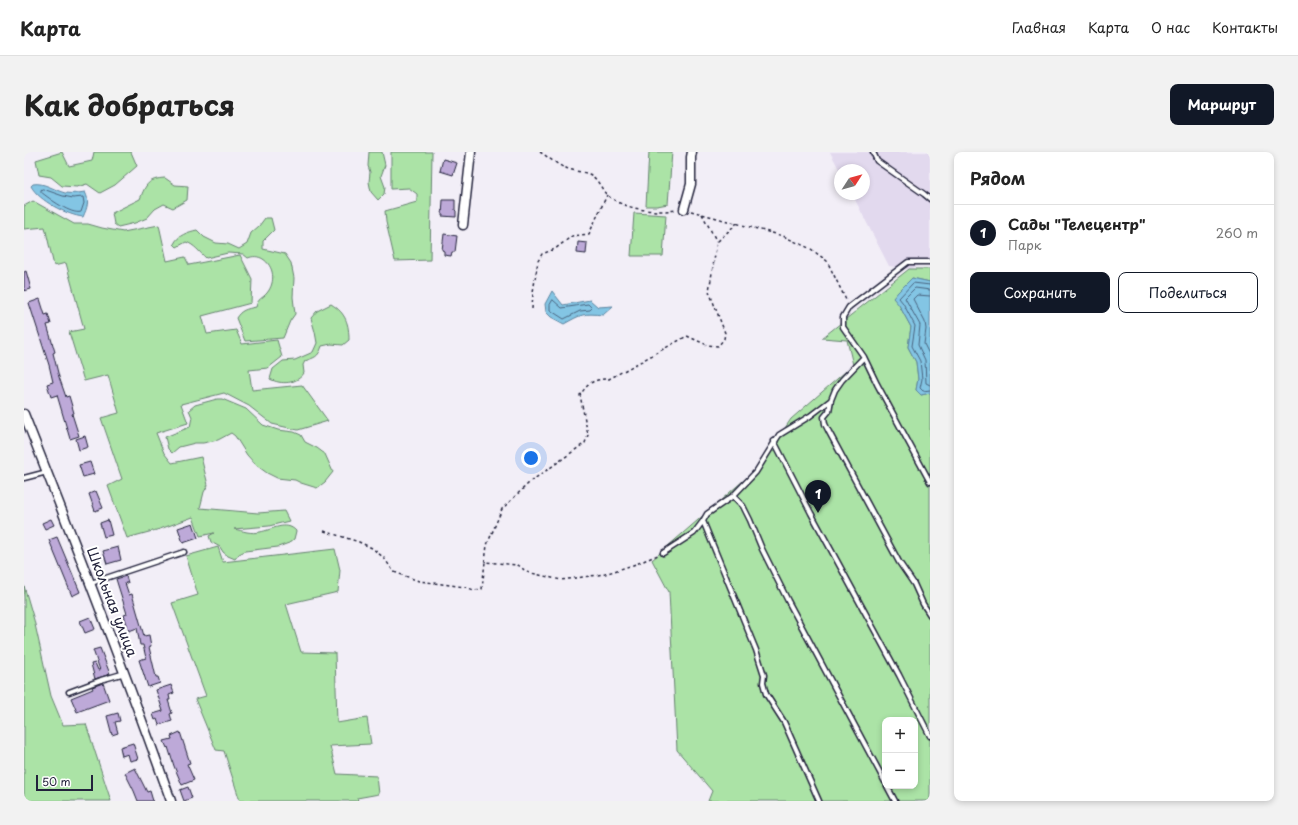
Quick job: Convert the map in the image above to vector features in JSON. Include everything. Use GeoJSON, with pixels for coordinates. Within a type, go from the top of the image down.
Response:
{"type":"FeatureCollection","features":[{"type":"Feature","properties":{"kind":"street"},"geometry":{"type":"LineString","coordinates":[[463,225],[471,152]]}},
{"type":"Feature","properties":{"kind":"street"},"geometry":{"type":"LineString","coordinates":[[684,209],[691,184],[692,152]]}},
{"type":"Feature","properties":{"kind":"street","name":"Школьная улица"},"geometry":{"type":"LineString","coordinates":[[24,414],[91,583],[171,801]]}},
{"type":"Feature","properties":{"kind":"lane"},"geometry":{"type":"LineString","coordinates":[[873,152],[877,161],[930,199]]}},
{"type":"Feature","properties":{"kind":"lane"},"geometry":{"type":"LineString","coordinates":[[930,262],[908,262],[849,307],[843,317],[843,327],[864,356],[877,384],[930,482]]}},
{"type":"Feature","properties":{"kind":"lane"},"geometry":{"type":"LineString","coordinates":[[864,356],[835,390],[829,411],[824,417],[825,424],[899,562],[914,584],[930,615]]}},
{"type":"Feature","properties":{"kind":"lane"},"geometry":{"type":"LineString","coordinates":[[662,553],[694,533],[707,514],[733,496],[756,472],[779,435],[810,416],[832,400]]}},
{"type":"Feature","properties":{"kind":"lane"},"geometry":{"type":"LineString","coordinates":[[774,441],[930,736]]}},
{"type":"Feature","properties":{"kind":"lane"},"geometry":{"type":"LineString","coordinates":[[24,478],[47,472]]}},
{"type":"Feature","properties":{"kind":"lane"},"geometry":{"type":"LineString","coordinates":[[733,496],[743,506],[762,549],[788,601],[882,776]]}},
{"type":"Feature","properties":{"kind":"lane"},"geometry":{"type":"LineString","coordinates":[[702,521],[756,650],[764,675],[763,683],[766,694],[784,722],[819,801]]}},
{"type":"Feature","properties":{"kind":"lane"},"geometry":{"type":"LineString","coordinates":[[91,583],[184,552]]}},
{"type":"Feature","properties":{"kind":"lane"},"geometry":{"type":"LineString","coordinates":[[69,692],[125,673]]}},
{"type":"Feature","properties":{"kind":"lane"},"geometry":{"type":"LineString","coordinates":[[889,789],[895,801]]}},
{"type":"Feature","properties":{"kind":"path"},"geometry":{"type":"LineString","coordinates":[[540,152],[565,168],[589,174],[607,194],[620,203],[642,209],[666,211],[684,209],[783,236],[811,249],[827,262],[849,307]]}},
{"type":"Feature","properties":{"kind":"path"},"geometry":{"type":"LineString","coordinates":[[532,309],[538,261],[542,254],[555,249],[572,236],[589,234],[607,194]]}},
{"type":"Feature","properties":{"kind":"path"},"geometry":{"type":"LineString","coordinates":[[702,214],[717,242]]}},
{"type":"Feature","properties":{"kind":"path"},"geometry":{"type":"LineString","coordinates":[[324,531],[360,542],[372,548],[384,558],[394,572],[419,581],[465,587],[474,590],[482,589],[486,545],[502,508],[530,482],[585,443],[588,435],[580,395],[586,387],[596,379],[609,379],[687,336],[707,345],[718,346],[724,339],[726,333],[709,291],[717,242],[737,223]]}},
{"type":"Feature","properties":{"kind":"path"},"geometry":{"type":"LineString","coordinates":[[485,562],[518,565],[527,572],[561,580],[605,574],[636,564],[662,553]]}},
{"type":"Feature","properties":{"kind":"shaded area"},"geometry":{"type":"Polygon","coordinates":[[[830,152],[930,152],[930,262],[909,269],[889,266],[855,200],[870,200],[870,164],[836,164],[830,152]]]}},
{"type":"Feature","properties":{"kind":"green space"},"geometry":{"type":"Polygon","coordinates":[[[62,152],[69,166],[92,161],[94,152],[131,152],[137,166],[115,185],[100,193],[87,184],[77,187],[62,186],[51,177],[39,175],[36,160],[62,152]]]}},
{"type":"Feature","properties":{"kind":"green space"},"geometry":{"type":"Polygon","coordinates":[[[369,152],[382,152],[385,165],[381,176],[385,187],[384,194],[378,200],[371,192],[369,182],[369,152]]]}},
{"type":"Feature","properties":{"kind":"green space"},"geometry":{"type":"Polygon","coordinates":[[[391,152],[432,152],[430,260],[395,261],[385,211],[417,202],[417,194],[409,188],[391,189],[391,152]]]}},
{"type":"Feature","properties":{"kind":"green space"},"geometry":{"type":"Polygon","coordinates":[[[649,152],[672,152],[668,204],[646,206],[649,152]]]}},
{"type":"Feature","properties":{"kind":"green space"},"geometry":{"type":"Polygon","coordinates":[[[165,178],[175,185],[188,186],[187,200],[173,208],[164,204],[155,209],[147,218],[135,223],[118,227],[114,224],[112,213],[140,199],[146,186],[151,181],[165,178]]]}},
{"type":"Feature","properties":{"kind":"green space"},"geometry":{"type":"Polygon","coordinates":[[[33,201],[74,224],[88,224],[123,232],[159,225],[167,261],[185,257],[189,265],[240,255],[252,279],[251,303],[202,316],[207,334],[236,330],[242,344],[277,340],[282,357],[268,368],[249,370],[252,390],[302,385],[328,421],[298,430],[272,424],[249,406],[224,393],[181,404],[188,423],[156,433],[164,453],[172,463],[201,457],[208,485],[204,492],[200,508],[258,513],[284,511],[289,521],[269,526],[234,529],[257,533],[288,526],[296,531],[294,539],[289,543],[278,547],[245,551],[239,554],[235,559],[228,556],[220,547],[211,542],[209,536],[214,533],[200,536],[193,517],[160,529],[127,538],[108,486],[122,479],[101,418],[119,413],[108,375],[84,381],[69,332],[84,329],[66,263],[54,266],[45,227],[24,229],[24,206],[33,201]]]}},
{"type":"Feature","properties":{"kind":"green space"},"geometry":{"type":"Polygon","coordinates":[[[634,213],[666,215],[663,256],[631,256],[634,213]]]}},
{"type":"Feature","properties":{"kind":"green space"},"geometry":{"type":"Polygon","coordinates":[[[265,218],[271,218],[274,230],[263,241],[263,249],[285,254],[291,263],[294,278],[293,297],[295,314],[290,321],[283,338],[245,341],[236,318],[244,310],[256,307],[259,300],[270,289],[273,279],[270,266],[261,258],[248,258],[243,254],[228,253],[206,258],[189,243],[186,242],[177,247],[174,244],[181,236],[197,230],[204,237],[216,243],[228,244],[239,249],[247,244],[251,233],[265,218]]]}},
{"type":"Feature","properties":{"kind":"green space"},"geometry":{"type":"Polygon","coordinates":[[[909,269],[930,269],[930,282],[912,278],[899,305],[911,327],[908,347],[916,362],[918,379],[916,390],[921,395],[930,393],[930,801],[708,801],[712,791],[677,750],[669,592],[652,560],[759,467],[791,419],[853,365],[847,340],[822,338],[909,269]]]}},
{"type":"Feature","properties":{"kind":"green space"},"geometry":{"type":"Polygon","coordinates":[[[331,304],[340,311],[346,319],[349,340],[343,345],[331,344],[322,346],[318,355],[305,361],[303,365],[304,373],[301,377],[293,381],[284,383],[270,379],[273,369],[283,361],[295,360],[313,352],[317,343],[311,318],[317,311],[331,304]]]}},
{"type":"Feature","properties":{"kind":"green space"},"geometry":{"type":"Polygon","coordinates":[[[222,399],[246,409],[263,425],[301,435],[305,442],[325,454],[333,472],[325,482],[317,488],[295,480],[277,478],[256,465],[247,455],[235,436],[231,433],[218,440],[179,447],[172,453],[168,449],[165,437],[190,427],[192,417],[189,410],[195,405],[222,399]]]}},
{"type":"Feature","properties":{"kind":"green space"},"geometry":{"type":"Polygon","coordinates":[[[218,547],[223,562],[335,549],[340,570],[338,592],[286,604],[301,652],[335,653],[337,723],[367,718],[371,744],[330,746],[337,774],[377,776],[379,794],[357,798],[358,801],[240,801],[224,751],[216,750],[195,699],[206,696],[172,603],[198,595],[186,556],[218,547]]]}},
{"type":"Feature","properties":{"kind":"green space"},"geometry":{"type":"Polygon","coordinates":[[[24,586],[34,620],[51,696],[63,725],[86,724],[111,801],[24,801],[24,586]]]}},
{"type":"Feature","properties":{"kind":"water"},"geometry":{"type":"Polygon","coordinates":[[[33,184],[45,185],[65,193],[85,192],[88,201],[83,217],[76,216],[47,202],[35,192],[31,186],[33,184]]]}},
{"type":"Feature","properties":{"kind":"water"},"geometry":{"type":"Polygon","coordinates":[[[912,278],[930,282],[930,393],[921,395],[916,390],[918,379],[916,362],[908,347],[911,327],[899,305],[893,298],[912,278]]]}},
{"type":"Feature","properties":{"kind":"water"},"geometry":{"type":"Polygon","coordinates":[[[552,291],[563,305],[590,300],[598,307],[613,306],[603,315],[583,315],[564,324],[551,317],[546,312],[545,304],[552,291]]]}},
{"type":"Feature","properties":{"kind":"building"},"geometry":{"type":"Polygon","coordinates":[[[443,159],[457,163],[453,175],[440,171],[443,159]]]}},
{"type":"Feature","properties":{"kind":"building"},"geometry":{"type":"Polygon","coordinates":[[[443,200],[455,200],[456,217],[442,216],[443,200]]]}},
{"type":"Feature","properties":{"kind":"building"},"geometry":{"type":"Polygon","coordinates":[[[444,234],[457,236],[455,252],[452,252],[451,256],[444,255],[444,251],[442,250],[444,234]]]}},
{"type":"Feature","properties":{"kind":"building"},"geometry":{"type":"Polygon","coordinates":[[[578,242],[587,243],[586,254],[577,253],[578,242]]]}},
{"type":"Feature","properties":{"kind":"building"},"geometry":{"type":"Polygon","coordinates":[[[26,271],[31,289],[24,291],[24,272],[26,271]]]}},
{"type":"Feature","properties":{"kind":"building"},"geometry":{"type":"Polygon","coordinates":[[[40,299],[45,315],[48,314],[51,324],[47,325],[55,352],[53,353],[59,377],[66,397],[69,396],[74,413],[72,414],[79,436],[70,439],[57,395],[51,397],[47,384],[53,382],[29,303],[40,299]]]}},
{"type":"Feature","properties":{"kind":"building"},"geometry":{"type":"Polygon","coordinates":[[[85,436],[88,447],[79,450],[76,439],[85,436]]]}},
{"type":"Feature","properties":{"kind":"building"},"geometry":{"type":"Polygon","coordinates":[[[90,462],[94,474],[83,477],[79,465],[90,462]]]}},
{"type":"Feature","properties":{"kind":"building"},"geometry":{"type":"Polygon","coordinates":[[[96,491],[103,508],[95,511],[89,494],[96,491]]]}},
{"type":"Feature","properties":{"kind":"building"},"geometry":{"type":"Polygon","coordinates":[[[51,519],[54,525],[45,529],[42,523],[51,519]]]}},
{"type":"Feature","properties":{"kind":"building"},"geometry":{"type":"Polygon","coordinates":[[[108,520],[112,535],[104,537],[100,523],[108,520]]]}},
{"type":"Feature","properties":{"kind":"building"},"geometry":{"type":"Polygon","coordinates":[[[193,523],[198,538],[183,543],[178,528],[193,523]]]}},
{"type":"Feature","properties":{"kind":"building"},"geometry":{"type":"Polygon","coordinates":[[[57,537],[80,592],[72,596],[49,540],[57,537]]]}},
{"type":"Feature","properties":{"kind":"building"},"geometry":{"type":"Polygon","coordinates":[[[118,547],[121,560],[107,564],[103,551],[118,547]]]}},
{"type":"Feature","properties":{"kind":"building"},"geometry":{"type":"Polygon","coordinates":[[[126,576],[128,583],[125,583],[129,595],[132,594],[144,636],[149,635],[151,646],[149,647],[156,677],[158,677],[160,683],[148,687],[139,660],[146,658],[143,645],[140,645],[137,628],[129,631],[124,615],[127,614],[116,579],[126,576]]]}},
{"type":"Feature","properties":{"kind":"building"},"geometry":{"type":"Polygon","coordinates":[[[90,617],[95,629],[85,633],[80,621],[90,617]]]}},
{"type":"Feature","properties":{"kind":"building"},"geometry":{"type":"Polygon","coordinates":[[[100,648],[110,674],[95,679],[91,664],[95,663],[98,670],[100,670],[93,650],[100,648]]]}},
{"type":"Feature","properties":{"kind":"building"},"geometry":{"type":"Polygon","coordinates":[[[103,683],[109,700],[77,712],[71,698],[103,683]]]}},
{"type":"Feature","properties":{"kind":"building"},"geometry":{"type":"Polygon","coordinates":[[[171,685],[174,693],[169,695],[170,700],[168,700],[172,713],[170,714],[172,721],[159,725],[153,714],[163,711],[156,690],[171,685]]]}},
{"type":"Feature","properties":{"kind":"building"},"geometry":{"type":"Polygon","coordinates":[[[118,713],[120,721],[115,722],[118,733],[112,735],[107,716],[118,713]]]}},
{"type":"Feature","properties":{"kind":"building"},"geometry":{"type":"Polygon","coordinates":[[[180,732],[190,763],[187,764],[194,780],[182,785],[168,747],[167,748],[164,741],[172,739],[171,736],[180,732]]]}},
{"type":"Feature","properties":{"kind":"building"},"geometry":{"type":"Polygon","coordinates":[[[133,743],[138,759],[130,761],[128,754],[122,756],[120,747],[133,743]]]}},
{"type":"Feature","properties":{"kind":"building"},"geometry":{"type":"Polygon","coordinates":[[[135,768],[147,792],[150,791],[153,801],[138,801],[125,773],[135,768]]]}},
{"type":"Feature","properties":{"kind":"building"},"geometry":{"type":"Polygon","coordinates":[[[188,787],[192,798],[184,801],[180,790],[188,787]]]}},
{"type":"Feature","properties":{"kind":"place","name":"Сады \"Телецентр\""},"geometry":{"type":"Point","coordinates":[818,513]}}]}
